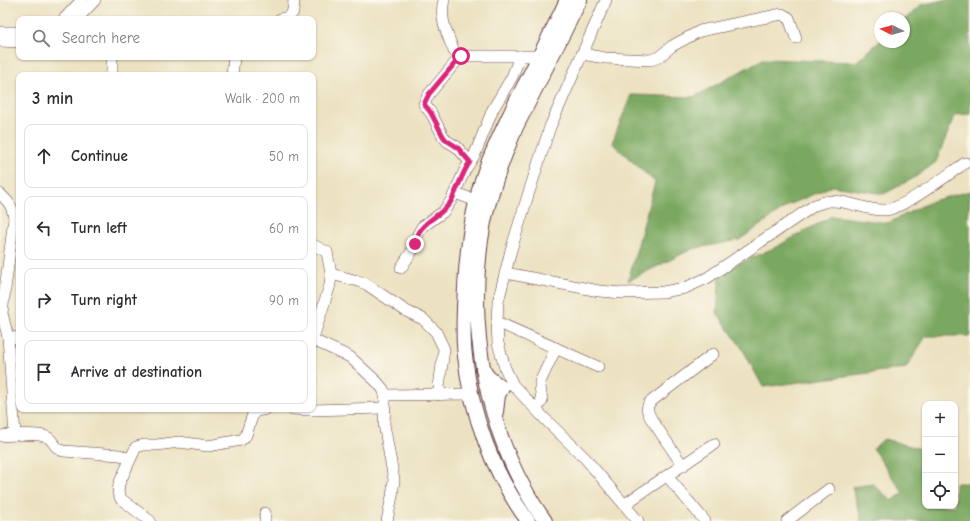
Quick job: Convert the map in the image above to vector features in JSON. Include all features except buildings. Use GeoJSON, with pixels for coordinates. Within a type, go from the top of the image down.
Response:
{"type":"FeatureCollection","features":[{"type":"Feature","properties":{"kind":"main road"},"geometry":{"type":"LineString","coordinates":[[528,521],[503,481],[488,447],[470,394],[465,356],[464,325],[466,264],[477,201],[492,153],[567,0]]}},
{"type":"Feature","properties":{"kind":"main road"},"geometry":{"type":"LineString","coordinates":[[545,521],[519,477],[496,420],[488,393],[483,370],[478,330],[477,306],[480,248],[490,199],[497,174],[516,127],[580,0]]}},
{"type":"Feature","properties":{"kind":"main road"},"geometry":{"type":"LineString","coordinates":[[483,370],[488,377],[508,386],[498,396],[496,420]]}},
{"type":"Feature","properties":{"kind":"main road"},"geometry":{"type":"LineString","coordinates":[[482,431],[484,421],[483,407],[488,393]]}},
{"type":"Feature","properties":{"kind":"street"},"geometry":{"type":"LineString","coordinates":[[67,16],[82,0]]}},
{"type":"Feature","properties":{"kind":"street"},"geometry":{"type":"LineString","coordinates":[[80,16],[95,0]]}},
{"type":"Feature","properties":{"kind":"street"},"geometry":{"type":"LineString","coordinates":[[289,16],[293,12],[294,0]]}},
{"type":"Feature","properties":{"kind":"street"},"geometry":{"type":"LineString","coordinates":[[444,0],[442,8],[443,21],[454,51],[457,54],[461,56],[539,56]]}},
{"type":"Feature","properties":{"kind":"street"},"geometry":{"type":"LineString","coordinates":[[606,0],[550,127],[534,194],[506,273],[498,302],[498,343],[508,386],[536,410],[585,458],[638,521]]}},
{"type":"Feature","properties":{"kind":"street"},"geometry":{"type":"LineString","coordinates":[[582,54],[605,58],[651,60],[659,57],[678,43],[700,31],[782,14],[789,18],[796,38]]}},
{"type":"Feature","properties":{"kind":"street"},"geometry":{"type":"LineString","coordinates":[[0,32],[16,32]]}},
{"type":"Feature","properties":{"kind":"street"},"geometry":{"type":"LineString","coordinates":[[0,41],[16,42]]}},
{"type":"Feature","properties":{"kind":"street"},"geometry":{"type":"LineString","coordinates":[[461,56],[429,94],[424,104],[431,113],[446,140],[457,147],[470,162]]}},
{"type":"Feature","properties":{"kind":"street"},"geometry":{"type":"LineString","coordinates":[[401,268],[412,251],[422,227],[443,212],[451,201],[465,170],[475,154],[493,109],[512,77],[520,56]]}},
{"type":"Feature","properties":{"kind":"street"},"geometry":{"type":"LineString","coordinates":[[112,60],[112,72]]}},
{"type":"Feature","properties":{"kind":"street"},"geometry":{"type":"LineString","coordinates":[[232,72],[234,60]]}},
{"type":"Feature","properties":{"kind":"street"},"geometry":{"type":"LineString","coordinates":[[506,273],[599,291],[622,293],[663,292],[685,288],[707,278],[815,205],[829,201],[841,201],[876,210],[887,210],[900,206],[965,164]]}},
{"type":"Feature","properties":{"kind":"street"},"geometry":{"type":"LineString","coordinates":[[455,193],[477,201]]}},
{"type":"Feature","properties":{"kind":"street"},"geometry":{"type":"LineString","coordinates":[[0,194],[11,204],[16,219],[2,313],[14,338],[15,435]]}},
{"type":"Feature","properties":{"kind":"street"},"geometry":{"type":"LineString","coordinates":[[316,247],[326,252],[331,274],[330,285],[316,329]]}},
{"type":"Feature","properties":{"kind":"street"},"geometry":{"type":"LineString","coordinates":[[331,274],[366,284],[406,312],[428,323],[436,332],[444,349],[439,387],[445,395]]}},
{"type":"Feature","properties":{"kind":"street"},"geometry":{"type":"LineString","coordinates":[[497,322],[598,367]]}},
{"type":"Feature","properties":{"kind":"street"},"geometry":{"type":"LineString","coordinates":[[316,340],[350,357],[383,389],[385,395],[384,424],[394,480],[387,521]]}},
{"type":"Feature","properties":{"kind":"street"},"geometry":{"type":"LineString","coordinates":[[536,410],[542,400],[540,382],[556,348]]}},
{"type":"Feature","properties":{"kind":"street"},"geometry":{"type":"LineString","coordinates":[[682,466],[650,417],[647,409],[649,403],[713,354]]}},
{"type":"Feature","properties":{"kind":"street"},"geometry":{"type":"LineString","coordinates":[[488,393],[508,386]]}},
{"type":"Feature","properties":{"kind":"street"},"geometry":{"type":"LineString","coordinates":[[385,395],[470,394]]}},
{"type":"Feature","properties":{"kind":"street"},"geometry":{"type":"LineString","coordinates":[[316,410],[384,408]]}},
{"type":"Feature","properties":{"kind":"street"},"geometry":{"type":"LineString","coordinates":[[150,521],[121,499],[118,493],[118,484],[136,447],[144,445],[157,446],[179,442],[208,446],[241,440],[246,435],[256,412]]}},
{"type":"Feature","properties":{"kind":"street"},"geometry":{"type":"LineString","coordinates":[[0,436],[46,436],[51,439],[56,448],[63,451],[120,455],[130,459]]}},
{"type":"Feature","properties":{"kind":"street"},"geometry":{"type":"LineString","coordinates":[[625,504],[714,444]]}},
{"type":"Feature","properties":{"kind":"street"},"geometry":{"type":"LineString","coordinates":[[667,476],[705,521]]}},
{"type":"Feature","properties":{"kind":"street"},"geometry":{"type":"LineString","coordinates":[[787,521],[829,489]]}},
{"type":"Feature","properties":{"kind":"green space"},"geometry":{"type":"Polygon","coordinates":[[[943,0],[970,0],[970,114],[955,115],[936,162],[914,178],[884,194],[832,186],[789,205],[739,240],[692,249],[628,281],[655,182],[612,143],[631,95],[694,97],[763,59],[856,62],[874,46],[874,48],[910,48],[910,15],[921,5],[943,0]]]}},
{"type":"Feature","properties":{"kind":"green space"},"geometry":{"type":"Polygon","coordinates":[[[970,191],[968,223],[970,224],[970,336],[926,336],[906,368],[763,387],[742,348],[717,313],[720,272],[776,247],[832,216],[888,223],[932,201],[970,191]]]}},
{"type":"Feature","properties":{"kind":"green space"},"geometry":{"type":"Polygon","coordinates":[[[884,439],[922,449],[922,509],[958,509],[958,483],[970,483],[970,521],[860,521],[861,518],[852,487],[873,484],[892,501],[903,493],[873,449],[884,439]]]}},
{"type":"Feature","properties":{"kind":"route"},"geometry":{"type":"LineString","coordinates":[[415,244],[422,227],[443,212],[451,201],[470,162],[457,147],[446,140],[431,113],[424,104],[424,101],[429,94],[461,56]]}}]}
